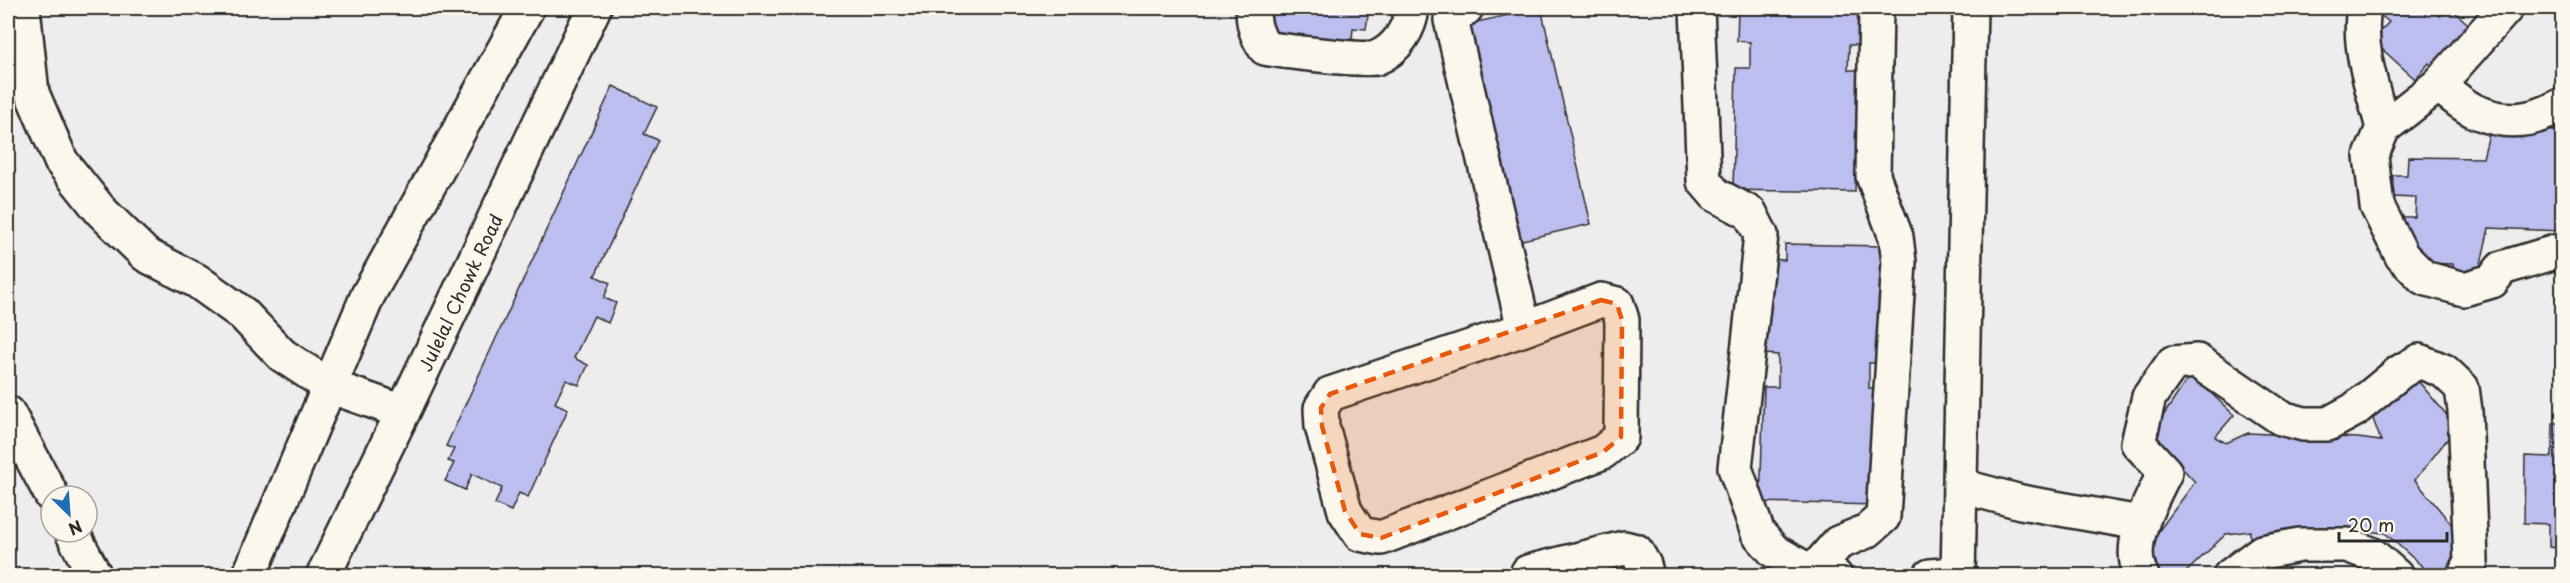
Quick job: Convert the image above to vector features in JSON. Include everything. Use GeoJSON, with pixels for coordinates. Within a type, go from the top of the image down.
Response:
{"type":"FeatureCollection","features":[{"type":"Feature","properties":{"kind":"street"},"geometry":{"type":"LineString","coordinates":[[23,8],[32,93],[61,161],[101,211],[146,255],[197,281],[243,314],[282,354],[329,386],[403,412]]}},
{"type":"Feature","properties":{"kind":"street"},"geometry":{"type":"LineString","coordinates":[[249,576],[368,295],[527,8]]}},
{"type":"Feature","properties":{"kind":"street","name":"Julelal Chowk Road"},"geometry":{"type":"LineString","coordinates":[[322,576],[403,412],[594,8]]}},
{"type":"Feature","properties":{"kind":"street"},"geometry":{"type":"LineString","coordinates":[[1252,8],[1258,38],[1265,48],[1375,58],[1393,47],[1403,35],[1412,8]]}},
{"type":"Feature","properties":{"kind":"street"},"geometry":{"type":"LineString","coordinates":[[1466,8],[1451,20],[1524,329]]}},
{"type":"Feature","properties":{"kind":"street"},"geometry":{"type":"LineString","coordinates":[[1696,8],[1704,181],[1716,195],[1750,213],[1761,235],[1735,468],[1758,533],[1774,551],[1823,574],[1838,543],[1868,531],[1883,517],[1899,262],[1896,237],[1873,176],[1876,8]]}},
{"type":"Feature","properties":{"kind":"street"},"geometry":{"type":"LineString","coordinates":[[1949,575],[1961,486],[1970,8]]}},
{"type":"Feature","properties":{"kind":"street"},"geometry":{"type":"LineString","coordinates":[[2364,8],[2361,27],[2383,128]]}},
{"type":"Feature","properties":{"kind":"street"},"geometry":{"type":"LineString","coordinates":[[2506,8],[2438,85],[2383,128],[2371,156],[2377,206],[2402,256],[2424,278],[2464,289],[2492,281],[2502,268],[2562,250]]}},
{"type":"Feature","properties":{"kind":"street"},"geometry":{"type":"LineString","coordinates":[[2438,85],[2475,112],[2512,121],[2542,116],[2562,105]]}},
{"type":"Feature","properties":{"kind":"street"},"geometry":{"type":"LineString","coordinates":[[1601,300],[1617,303],[1622,320],[1622,437],[1604,452],[1382,538],[1360,534],[1345,511],[1322,426],[1321,408],[1330,394],[1524,329],[1601,300]]}},
{"type":"Feature","properties":{"kind":"street"},"geometry":{"type":"LineString","coordinates":[[2142,576],[2137,567],[2140,523],[2165,472],[2138,443],[2149,397],[2173,363],[2197,361],[2282,418],[2304,424],[2328,424],[2354,410],[2400,372],[2419,361],[2444,371],[2462,388],[2465,411],[2471,561],[2466,576]]}},
{"type":"Feature","properties":{"kind":"street"},"geometry":{"type":"LineString","coordinates":[[8,413],[46,484]]}},
{"type":"Feature","properties":{"kind":"street"},"geometry":{"type":"LineString","coordinates":[[1961,486],[2021,502],[2140,523]]}},
{"type":"Feature","properties":{"kind":"street"},"geometry":{"type":"LineString","coordinates":[[78,544],[95,576]]}},
{"type":"Feature","properties":{"kind":"street"},"geometry":{"type":"LineString","coordinates":[[2230,576],[2262,552],[2301,545],[2347,545],[2371,554],[2396,576]]}},
{"type":"Feature","properties":{"kind":"street"},"geometry":{"type":"LineString","coordinates":[[1526,576],[1528,572],[1624,548],[1636,551],[1647,576]]}},
{"type":"Feature","properties":{"kind":"highlighted area"},"geometry":{"type":"Polygon","coordinates":[[[1601,300],[1617,304],[1622,320],[1621,437],[1603,452],[1381,538],[1360,534],[1345,511],[1322,426],[1321,408],[1330,394],[1601,300]]]}},
{"type":"Feature","properties":{"kind":"building"},"geometry":{"type":"Polygon","coordinates":[[[1263,8],[1369,8],[1366,29],[1353,28],[1351,51],[1260,33],[1263,8]]]}},
{"type":"Feature","properties":{"kind":"building"},"geometry":{"type":"Polygon","coordinates":[[[1541,8],[1591,224],[1514,242],[1463,25],[1541,8]]]}},
{"type":"Feature","properties":{"kind":"building"},"geometry":{"type":"Polygon","coordinates":[[[1738,8],[1859,8],[1858,45],[1849,45],[1848,70],[1858,70],[1855,192],[1733,190],[1736,68],[1750,68],[1750,42],[1737,41],[1738,8]]]}},
{"type":"Feature","properties":{"kind":"building"},"geometry":{"type":"Polygon","coordinates":[[[2386,8],[2431,8],[2440,16],[2450,8],[2475,30],[2441,74],[2429,63],[2415,79],[2372,40],[2389,22],[2379,14],[2386,8]]]}},
{"type":"Feature","properties":{"kind":"building"},"geometry":{"type":"Polygon","coordinates":[[[613,86],[657,107],[644,134],[658,140],[595,276],[610,283],[604,298],[616,303],[608,323],[594,316],[574,358],[588,365],[579,385],[566,380],[555,403],[568,409],[528,497],[519,493],[511,511],[495,504],[502,488],[472,474],[465,490],[445,481],[454,463],[448,461],[454,449],[446,446],[613,86]]]}},
{"type":"Feature","properties":{"kind":"building"},"geometry":{"type":"Polygon","coordinates":[[[2490,130],[2562,131],[2562,231],[2489,228],[2480,268],[2453,279],[2453,264],[2416,263],[2402,249],[2403,217],[2415,217],[2416,198],[2392,197],[2393,175],[2407,175],[2408,157],[2483,158],[2490,130]]]}},
{"type":"Feature","properties":{"kind":"building"},"geometry":{"type":"Polygon","coordinates":[[[1785,244],[1882,246],[1879,363],[1869,363],[1869,388],[1878,388],[1875,505],[1760,502],[1764,387],[1778,387],[1778,355],[1765,354],[1767,259],[1785,260],[1785,244]]]}},
{"type":"Feature","properties":{"kind":"building"},"geometry":{"type":"Polygon","coordinates":[[[2191,374],[2234,415],[2215,437],[2226,443],[2248,433],[2381,441],[2373,419],[2413,375],[2457,427],[2415,480],[2462,537],[2443,576],[2433,576],[2385,533],[2352,530],[2353,537],[2250,538],[2250,531],[2226,534],[2182,576],[2156,576],[2149,571],[2156,562],[2143,552],[2195,482],[2151,434],[2191,374]]]}},
{"type":"Feature","properties":{"kind":"building"},"geometry":{"type":"Polygon","coordinates":[[[2553,423],[2562,423],[2562,566],[2557,566],[2557,548],[2549,547],[2549,524],[2524,523],[2525,456],[2552,457],[2553,423]]]}}]}
